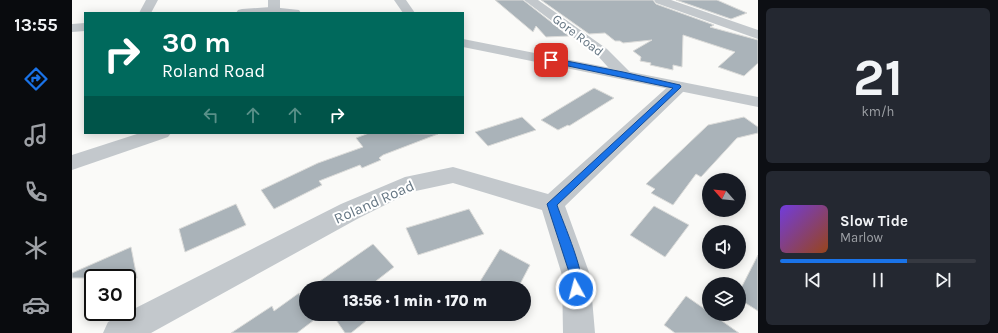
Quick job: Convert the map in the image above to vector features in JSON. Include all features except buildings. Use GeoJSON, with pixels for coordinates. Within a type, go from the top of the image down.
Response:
{"type":"FeatureCollection","features":[{"type":"Feature","properties":{"kind":"street"},"geometry":{"type":"LineString","coordinates":[[146,12],[152,0]]}},
{"type":"Feature","properties":{"kind":"street"},"geometry":{"type":"LineString","coordinates":[[400,0],[408,12]]}},
{"type":"Feature","properties":{"kind":"street","name":"Gore Road"},"geometry":{"type":"LineString","coordinates":[[530,0],[602,52],[623,74]]}},
{"type":"Feature","properties":{"kind":"street"},"geometry":{"type":"LineString","coordinates":[[660,0],[758,35]]}},
{"type":"Feature","properties":{"kind":"street"},"geometry":{"type":"LineString","coordinates":[[247,12],[303,2]]}},
{"type":"Feature","properties":{"kind":"street"},"geometry":{"type":"LineString","coordinates":[[274,6],[292,12]]}},
{"type":"Feature","properties":{"kind":"street"},"geometry":{"type":"LineString","coordinates":[[72,28],[84,27]]}},
{"type":"Feature","properties":{"kind":"street"},"geometry":{"type":"LineString","coordinates":[[464,43],[758,102]]}},
{"type":"Feature","properties":{"kind":"street"},"geometry":{"type":"LineString","coordinates":[[579,333],[576,275],[552,204],[678,87]]}},
{"type":"Feature","properties":{"kind":"street"},"geometry":{"type":"LineString","coordinates":[[72,163],[158,134]]}},
{"type":"Feature","properties":{"kind":"street","name":"Roland Road"},"geometry":{"type":"LineString","coordinates":[[119,333],[241,270],[350,211],[406,185],[453,175],[552,204]]}},
{"type":"Feature","properties":{"kind":"route"},"geometry":{"type":"LineString","coordinates":[[551,60],[623,74],[678,87],[552,204],[576,275],[576,289]]}}]}
